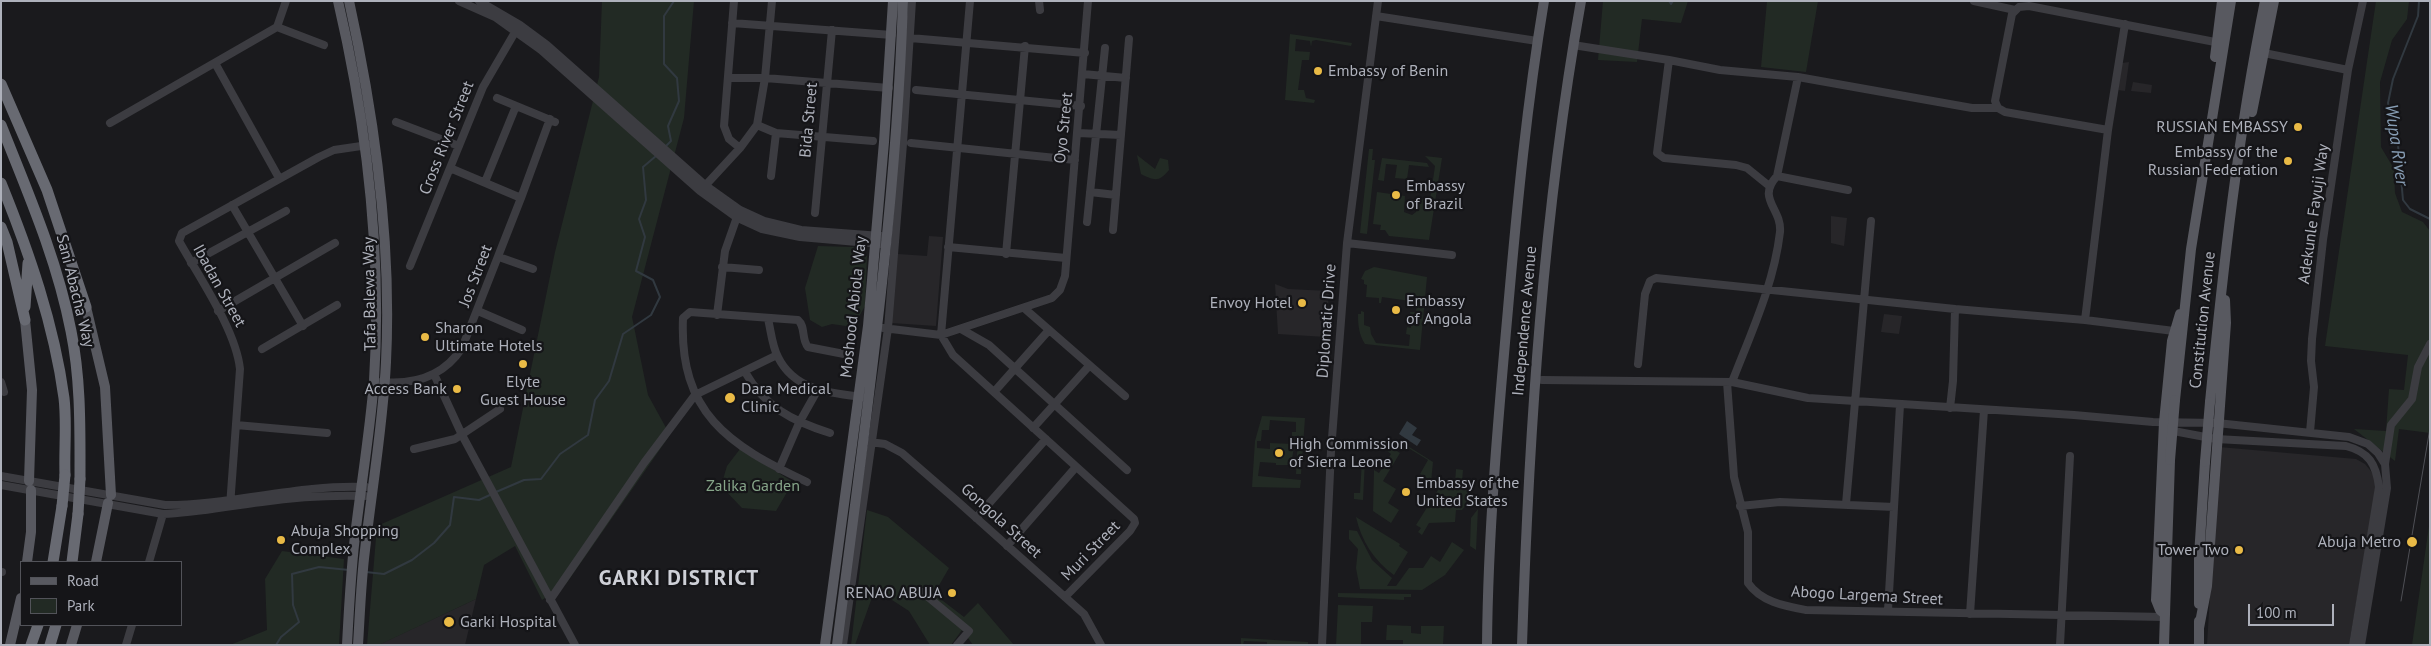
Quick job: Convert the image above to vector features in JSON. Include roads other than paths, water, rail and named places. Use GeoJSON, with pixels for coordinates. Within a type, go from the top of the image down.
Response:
{"type":"FeatureCollection","features":[{"type":"Feature","properties":{"kind":"highway"},"geometry":{"type":"LineString","coordinates":[[1,84],[47,190],[86,307]]}},
{"type":"Feature","properties":{"kind":"highway","name":"Sani Abacha Way"},"geometry":{"type":"LineString","coordinates":[[1,125],[52,254],[72,331],[81,401],[80,479],[72,561]]}},
{"type":"Feature","properties":{"kind":"highway","name":"Sani Abacha Way"},"geometry":{"type":"LineString","coordinates":[[1,183],[29,254],[53,340],[64,400],[65,474],[53,561]]}},
{"type":"Feature","properties":{"kind":"highway"},"geometry":{"type":"LineString","coordinates":[[1,227],[7,242],[24,320]]}},
{"type":"Feature","properties":{"kind":"highway"},"geometry":{"type":"LineString","coordinates":[[24,320],[29,254]]}},
{"type":"Feature","properties":{"kind":"highway"},"geometry":{"type":"LineString","coordinates":[[52,254],[86,307]]}},
{"type":"Feature","properties":{"kind":"highway"},"geometry":{"type":"LineString","coordinates":[[31,645],[38,626]]}},
{"type":"Feature","properties":{"kind":"highway"},"geometry":{"type":"LineString","coordinates":[[50,645],[56,626]]}},
{"type":"Feature","properties":{"kind":"main road","name":"Tafa Balewa Way"},"geometry":{"type":"LineString","coordinates":[[338,1],[370,145]]}},
{"type":"Feature","properties":{"kind":"main road","name":"Tafa Balewa Way"},"geometry":{"type":"LineString","coordinates":[[347,645],[350,587],[372,492],[379,382],[370,145],[363,64],[349,1]]}},
{"type":"Feature","properties":{"kind":"main road","name":"Moshood Abiola Way"},"geometry":{"type":"LineString","coordinates":[[837,645],[868,442],[870,398],[878,327],[893,1]]}},
{"type":"Feature","properties":{"kind":"main road","name":"Moshood Abiola Way"},"geometry":{"type":"LineString","coordinates":[[825,645],[858,396],[886,292],[882,241],[900,81],[903,1]]}},
{"type":"Feature","properties":{"kind":"main road","name":"Independence Avenue"},"geometry":{"type":"LineString","coordinates":[[1487,645],[1487,599],[1499,402],[1520,180],[1537,41],[1544,1]]}},
{"type":"Feature","properties":{"kind":"main road"},"geometry":{"type":"LineString","coordinates":[[2212,113],[2215,42],[2222,1]]}},
{"type":"Feature","properties":{"kind":"main road","name":"Constitution Avenue"},"geometry":{"type":"LineString","coordinates":[[2164,645],[2170,460],[2190,248],[2231,1]]}},
{"type":"Feature","properties":{"kind":"main road","name":"Constitution Avenue"},"geometry":{"type":"LineString","coordinates":[[2198,645],[2199,556],[2210,402],[2241,138],[2265,1]]}},
{"type":"Feature","properties":{"kind":"main road"},"geometry":{"type":"LineString","coordinates":[[2241,138],[2252,112],[2274,1]]}},
{"type":"Feature","properties":{"kind":"main road","name":"Independence Avenue"},"geometry":{"type":"LineString","coordinates":[[1522,645],[1536,355],[1543,276],[1573,45],[1581,2]]}},
{"type":"Feature","properties":{"kind":"main road"},"geometry":{"type":"LineString","coordinates":[[2199,628],[2207,586],[2217,423],[2226,323],[2224,271]]}},
{"type":"Feature","properties":{"kind":"main road"},"geometry":{"type":"LineString","coordinates":[[2165,615],[2160,610],[2156,600],[2160,424],[2174,331],[2185,304]]}},
{"type":"Feature","properties":{"kind":"main road","name":"Sani Abacha Way"},"geometry":{"type":"LineString","coordinates":[[86,307],[105,387],[110,499],[96,561]]}},
{"type":"Feature","properties":{"kind":"main road"},"geometry":{"type":"LineString","coordinates":[[24,320],[32,390],[31,532],[27,561]]}},
{"type":"Feature","properties":{"kind":"main road","name":"Tafa Balewa Way"},"geometry":{"type":"LineString","coordinates":[[358,645],[362,588],[359,552],[361,492],[379,382]]}},
{"type":"Feature","properties":{"kind":"main road"},"geometry":{"type":"LineString","coordinates":[[10,645],[20,602]]}},
{"type":"Feature","properties":{"kind":"main road"},"geometry":{"type":"LineString","coordinates":[[70,645],[77,626]]}},
{"type":"Feature","properties":{"kind":"street"},"geometry":{"type":"LineString","coordinates":[[110,124],[277,27],[286,1]]}},
{"type":"Feature","properties":{"kind":"street"},"geometry":{"type":"LineString","coordinates":[[734,1],[724,126],[729,139],[740,148]]}},
{"type":"Feature","properties":{"kind":"street"},"geometry":{"type":"LineString","coordinates":[[702,188],[740,148],[757,125],[765,78],[768,25],[772,1]]}},
{"type":"Feature","properties":{"kind":"street"},"geometry":{"type":"LineString","coordinates":[[886,292],[912,1]]}},
{"type":"Feature","properties":{"kind":"street"},"geometry":{"type":"LineString","coordinates":[[970,1],[941,335],[953,355],[1076,467],[1007,546]]}},
{"type":"Feature","properties":{"kind":"street","name":"Oyo Street"},"geometry":{"type":"LineString","coordinates":[[1024,308],[1055,296],[1062,284],[1084,74],[1088,1]]}},
{"type":"Feature","properties":{"kind":"street","name":"Diplomatic Drive"},"geometry":{"type":"LineString","coordinates":[[1322,645],[1331,460],[1347,243],[1378,1]]}},
{"type":"Feature","properties":{"kind":"street"},"geometry":{"type":"LineString","coordinates":[[1974,1],[2016,10]]}},
{"type":"Feature","properties":{"kind":"street","name":"Adekunle Fayuji Way"},"geometry":{"type":"LineString","coordinates":[[2310,432],[2314,387],[2311,361],[2312,339],[2323,240],[2348,70],[2363,1]]}},
{"type":"Feature","properties":{"kind":"street"},"geometry":{"type":"LineString","coordinates":[[463,2],[477,3],[547,45],[702,188],[738,214],[800,230],[882,241]]}},
{"type":"Feature","properties":{"kind":"street"},"geometry":{"type":"LineString","coordinates":[[1998,108],[1995,101],[2012,14],[2027,4],[2215,42]]}},
{"type":"Feature","properties":{"kind":"street"},"geometry":{"type":"LineString","coordinates":[[1376,16],[1537,41]]}},
{"type":"Feature","properties":{"kind":"street"},"geometry":{"type":"LineString","coordinates":[[732,24],[892,35]]}},
{"type":"Feature","properties":{"kind":"street"},"geometry":{"type":"LineString","coordinates":[[2085,320],[2108,130],[2125,24]]}},
{"type":"Feature","properties":{"kind":"street"},"geometry":{"type":"LineString","coordinates":[[277,27],[324,45]]}},
{"type":"Feature","properties":{"kind":"street","name":"Cross River Street"},"geometry":{"type":"LineString","coordinates":[[410,266],[482,87],[518,28]]}},
{"type":"Feature","properties":{"kind":"street","name":"Bida Street"},"geometry":{"type":"LineString","coordinates":[[815,214],[832,30]]}},
{"type":"Feature","properties":{"kind":"street"},"geometry":{"type":"LineString","coordinates":[[910,38],[1025,46],[1085,53]]}},
{"type":"Feature","properties":{"kind":"street"},"geometry":{"type":"LineString","coordinates":[[1113,230],[1129,39]]}},
{"type":"Feature","properties":{"kind":"street"},"geometry":{"type":"LineString","coordinates":[[1573,45],[1720,70],[1798,77],[1972,108],[1998,108],[2005,112],[2108,130]]}},
{"type":"Feature","properties":{"kind":"street"},"geometry":{"type":"LineString","coordinates":[[1006,254],[1025,46]]}},
{"type":"Feature","properties":{"kind":"street"},"geometry":{"type":"LineString","coordinates":[[1087,222],[1105,48]]}},
{"type":"Feature","properties":{"kind":"street"},"geometry":{"type":"LineString","coordinates":[[2264,53],[2348,70]]}},
{"type":"Feature","properties":{"kind":"street"},"geometry":{"type":"LineString","coordinates":[[1670,60],[1657,153],[1664,158],[1736,165],[1747,168],[1768,185]]}},
{"type":"Feature","properties":{"kind":"street"},"geometry":{"type":"LineString","coordinates":[[215,63],[279,178]]}},
{"type":"Feature","properties":{"kind":"street"},"geometry":{"type":"LineString","coordinates":[[1084,74],[1126,78]]}},
{"type":"Feature","properties":{"kind":"street"},"geometry":{"type":"LineString","coordinates":[[1730,382],[1768,290],[1780,223],[1768,196],[1768,185],[1777,176],[1798,77]]}},
{"type":"Feature","properties":{"kind":"street"},"geometry":{"type":"LineString","coordinates":[[728,78],[765,78],[889,88]]}},
{"type":"Feature","properties":{"kind":"street"},"geometry":{"type":"LineString","coordinates":[[916,90],[1081,106]]}},
{"type":"Feature","properties":{"kind":"street"},"geometry":{"type":"LineString","coordinates":[[485,182],[516,106],[497,98]]}},
{"type":"Feature","properties":{"kind":"street","name":"Jos Street"},"geometry":{"type":"LineString","coordinates":[[379,382],[406,382],[434,374],[456,358],[478,311],[552,121],[516,106]]}},
{"type":"Feature","properties":{"kind":"street"},"geometry":{"type":"LineString","coordinates":[[396,122],[459,146]]}},
{"type":"Feature","properties":{"kind":"street"},"geometry":{"type":"LineString","coordinates":[[757,125],[776,133],[873,141]]}},
{"type":"Feature","properties":{"kind":"street"},"geometry":{"type":"LineString","coordinates":[[771,176],[776,133]]}},
{"type":"Feature","properties":{"kind":"street"},"geometry":{"type":"LineString","coordinates":[[1078,133],[1121,135]]}},
{"type":"Feature","properties":{"kind":"street"},"geometry":{"type":"LineString","coordinates":[[911,143],[1075,160]]}},
{"type":"Feature","properties":{"kind":"street","name":"Ibadan Street"},"geometry":{"type":"LineString","coordinates":[[230,503],[240,369],[238,353],[218,311],[179,241],[182,233],[279,178],[334,150],[370,145]]}},
{"type":"Feature","properties":{"kind":"street"},"geometry":{"type":"LineString","coordinates":[[450,168],[522,198]]}},
{"type":"Feature","properties":{"kind":"street"},"geometry":{"type":"LineString","coordinates":[[1777,176],[1848,190]]}},
{"type":"Feature","properties":{"kind":"street"},"geometry":{"type":"LineString","coordinates":[[1090,192],[1116,195]]}},
{"type":"Feature","properties":{"kind":"street"},"geometry":{"type":"LineString","coordinates":[[232,205],[303,326]]}},
{"type":"Feature","properties":{"kind":"street"},"geometry":{"type":"LineString","coordinates":[[191,263],[286,211]]}},
{"type":"Feature","properties":{"kind":"street"},"geometry":{"type":"LineString","coordinates":[[717,315],[727,241],[738,214]]}},
{"type":"Feature","properties":{"kind":"street"},"geometry":{"type":"LineString","coordinates":[[1846,504],[1871,221]]}},
{"type":"Feature","properties":{"kind":"street"},"geometry":{"type":"LineString","coordinates":[[218,311],[335,243]]}},
{"type":"Feature","properties":{"kind":"street"},"geometry":{"type":"LineString","coordinates":[[1347,243],[1452,255]]}},
{"type":"Feature","properties":{"kind":"street"},"geometry":{"type":"LineString","coordinates":[[948,247],[1006,254],[1066,258]]}},
{"type":"Feature","properties":{"kind":"street"},"geometry":{"type":"LineString","coordinates":[[498,257],[533,269]]}},
{"type":"Feature","properties":{"kind":"street"},"geometry":{"type":"LineString","coordinates":[[722,267],[759,270]]}},
{"type":"Feature","properties":{"kind":"street"},"geometry":{"type":"LineString","coordinates":[[1638,364],[1645,294],[1648,283],[1652,278],[1954,309],[2085,320],[2174,331]]}},
{"type":"Feature","properties":{"kind":"street"},"geometry":{"type":"LineString","coordinates":[[262,349],[338,305]]}},
{"type":"Feature","properties":{"kind":"street"},"geometry":{"type":"LineString","coordinates":[[843,645],[868,442],[878,327],[941,335],[1024,308],[1125,396]]}},
{"type":"Feature","properties":{"kind":"street"},"geometry":{"type":"LineString","coordinates":[[1950,408],[1953,382],[1954,309]]}},
{"type":"Feature","properties":{"kind":"street"},"geometry":{"type":"LineString","coordinates":[[478,311],[522,330]]}},
{"type":"Feature","properties":{"kind":"street"},"geometry":{"type":"LineString","coordinates":[[807,482],[779,469],[718,428],[695,396],[685,362],[683,318],[690,312],[798,320],[803,326],[803,337],[808,347],[844,354]]}},
{"type":"Feature","properties":{"kind":"street"},"geometry":{"type":"LineString","coordinates":[[768,319],[777,355],[795,378],[816,391],[870,398]]}},
{"type":"Feature","properties":{"kind":"street"},"geometry":{"type":"LineString","coordinates":[[961,329],[983,340],[1016,368],[1127,470]]}},
{"type":"Feature","properties":{"kind":"street"},"geometry":{"type":"LineString","coordinates":[[994,392],[1049,330]]}},
{"type":"Feature","properties":{"kind":"street"},"geometry":{"type":"LineString","coordinates":[[2361,645],[2387,488],[2385,464],[2391,425],[2412,399],[2418,366],[2430,344]]}},
{"type":"Feature","properties":{"kind":"street"},"geometry":{"type":"LineString","coordinates":[[550,600],[644,463],[695,396],[777,355]]}},
{"type":"Feature","properties":{"kind":"street"},"geometry":{"type":"LineString","coordinates":[[1033,428],[1090,366]]}},
{"type":"Feature","properties":{"kind":"street"},"geometry":{"type":"LineString","coordinates":[[745,372],[763,397],[799,423],[830,433]]}},
{"type":"Feature","properties":{"kind":"street"},"geometry":{"type":"LineString","coordinates":[[434,374],[462,435],[575,645]]}},
{"type":"Feature","properties":{"kind":"street"},"geometry":{"type":"LineString","coordinates":[[1542,380],[1730,382],[1791,396],[1854,402],[2160,424],[2217,423],[2310,432],[2359,439],[2378,453],[2385,464]]}},
{"type":"Feature","properties":{"kind":"street"},"geometry":{"type":"LineString","coordinates":[[1,382],[4,392]]}},
{"type":"Feature","properties":{"kind":"street","name":"Abogo Largema Street"},"geometry":{"type":"LineString","coordinates":[[1730,382],[1734,477],[1748,532],[1748,583],[1760,595],[1775,604],[1806,610],[1888,610],[2060,616],[2165,615]]}},
{"type":"Feature","properties":{"kind":"street"},"geometry":{"type":"LineString","coordinates":[[779,469],[799,423],[816,391]]}},
{"type":"Feature","properties":{"kind":"street"},"geometry":{"type":"LineString","coordinates":[[1888,610],[1900,405]]}},
{"type":"Feature","properties":{"kind":"street"},"geometry":{"type":"LineString","coordinates":[[414,449],[462,435],[500,409]]}},
{"type":"Feature","properties":{"kind":"street"},"geometry":{"type":"LineString","coordinates":[[1970,614],[1984,410]]}},
{"type":"Feature","properties":{"kind":"street"},"geometry":{"type":"LineString","coordinates":[[2160,424],[2216,439],[2346,446],[2364,453],[2370,459],[2375,467],[2379,487],[2353,645]]}},
{"type":"Feature","properties":{"kind":"street"},"geometry":{"type":"LineString","coordinates":[[236,425],[327,433]]}},
{"type":"Feature","properties":{"kind":"street"},"geometry":{"type":"LineString","coordinates":[[976,518],[1046,439]]}},
{"type":"Feature","properties":{"kind":"street","name":"Gongola Street"},"geometry":{"type":"LineString","coordinates":[[868,442],[885,444],[902,453],[1065,597],[1087,619],[1101,645]]}},
{"type":"Feature","properties":{"kind":"street"},"geometry":{"type":"LineString","coordinates":[[2060,645],[2060,616],[2070,456]]}},
{"type":"Feature","properties":{"kind":"street","name":"Muri Street"},"geometry":{"type":"LineString","coordinates":[[1065,597],[1130,531],[1134,523],[1131,515],[1076,467]]}},
{"type":"Feature","properties":{"kind":"street"},"geometry":{"type":"LineString","coordinates":[[1,476],[30,486]]}},
{"type":"Feature","properties":{"kind":"street"},"geometry":{"type":"LineString","coordinates":[[1,485],[30,486],[110,499],[165,505],[230,503]]}},
{"type":"Feature","properties":{"kind":"street"},"geometry":{"type":"LineString","coordinates":[[110,499],[163,514],[187,513],[289,491],[372,492]]}},
{"type":"Feature","properties":{"kind":"street"},"geometry":{"type":"LineString","coordinates":[[1740,506],[1780,502],[1894,507]]}},
{"type":"Feature","properties":{"kind":"street"},"geometry":{"type":"LineString","coordinates":[[149,561],[163,514]]}},
{"type":"Feature","properties":{"kind":"street"},"geometry":{"type":"LineString","coordinates":[[922,592],[968,631],[957,645]]}},
{"type":"Feature","properties":{"kind":"street"},"geometry":{"type":"LineString","coordinates":[[126,645],[132,626]]}},
{"type":"Feature","properties":{"kind":"waterway"},"geometry":{"type":"LineString","coordinates":[[665,147],[671,141],[668,126],[679,101],[677,78],[664,64],[664,16],[674,1]]}},
{"type":"Feature","properties":{"kind":"waterway"},"geometry":{"type":"LineString","coordinates":[[1669,1],[1671,4],[1673,1]]}},
{"type":"Feature","properties":{"kind":"waterway","name":"Wupa River"},"geometry":{"type":"LineString","coordinates":[[2419,1],[2418,16],[2393,79],[2388,103],[2398,145],[2403,200],[2410,209],[2430,219]]}},
{"type":"Feature","properties":{"kind":"waterway"},"geometry":{"type":"LineString","coordinates":[[496,492],[524,480],[541,479],[560,454],[588,435],[595,400],[609,381],[623,334],[651,315],[660,297],[653,280],[636,271],[645,237],[639,219],[646,200],[643,167],[656,156]]}},
{"type":"Feature","properties":{"kind":"waterway"},"geometry":{"type":"LineString","coordinates":[[366,572],[384,574],[412,560],[434,543],[450,525],[454,497],[479,500],[492,494]]}},
{"type":"Feature","properties":{"kind":"waterway"},"geometry":{"type":"LineString","coordinates":[[276,645],[281,637],[299,622],[293,605],[292,574],[319,567],[349,570]]}},
{"type":"Feature","properties":{"kind":"tram line"},"geometry":{"type":"LineString","coordinates":[[2401,601],[2430,428]]}},
{"type":"Feature","properties":{"kind":"place","name":"Embassy of Benin"},"geometry":{"type":"Point","coordinates":[1318,71]}},
{"type":"Feature","properties":{"kind":"place","name":"RUSSIAN EMBASSY"},"geometry":{"type":"Point","coordinates":[2298,127]}},
{"type":"Feature","properties":{"kind":"place","name":"Embassy of the Russian Federation"},"geometry":{"type":"Point","coordinates":[2288,161]}},
{"type":"Feature","properties":{"kind":"place","name":"Embassy of Brazil"},"geometry":{"type":"Point","coordinates":[1396,195]}},
{"type":"Feature","properties":{"kind":"place","name":"Envoy Hotel"},"geometry":{"type":"Point","coordinates":[1302,303]}},
{"type":"Feature","properties":{"kind":"place","name":"Embassy of Angola"},"geometry":{"type":"Point","coordinates":[1396,310]}},
{"type":"Feature","properties":{"kind":"place","name":"Sharon Ultimate Hotels"},"geometry":{"type":"Point","coordinates":[425,337]}},
{"type":"Feature","properties":{"kind":"place","name":"Elyte Guest House"},"geometry":{"type":"Point","coordinates":[523,364]}},
{"type":"Feature","properties":{"kind":"place","name":"Access Bank"},"geometry":{"type":"Point","coordinates":[457,389]}},
{"type":"Feature","properties":{"kind":"place","name":"Dara Medical Clinic"},"geometry":{"type":"Point","coordinates":[730,398]}},
{"type":"Feature","properties":{"kind":"place","name":"High Commission of Sierra Leone"},"geometry":{"type":"Point","coordinates":[1279,453]}},
{"type":"Feature","properties":{"kind":"place","name":"Embassy of the United States"},"geometry":{"type":"Point","coordinates":[1406,492]}},
{"type":"Feature","properties":{"kind":"place","name":"Abuja Shopping Complex"},"geometry":{"type":"Point","coordinates":[281,540]}},
{"type":"Feature","properties":{"kind":"place","name":"Abuja Metro"},"geometry":{"type":"Point","coordinates":[2412,542]}},
{"type":"Feature","properties":{"kind":"place","name":"Tower Two"},"geometry":{"type":"Point","coordinates":[2239,550]}},
{"type":"Feature","properties":{"kind":"place","name":"RENAO ABUJA"},"geometry":{"type":"Point","coordinates":[952,593]}},
{"type":"Feature","properties":{"kind":"place","name":"Garki Hospital"},"geometry":{"type":"Point","coordinates":[449,622]}},
{"type":"Feature","properties":{"kind":"district","name":"GARKI DISTRICT"},"geometry":{"type":"Point","coordinates":[679,579]}},
{"type":"Feature","properties":{"kind":"park label","name":"Zalika Garden"},"geometry":{"type":"Point","coordinates":[753,486]}}]}
